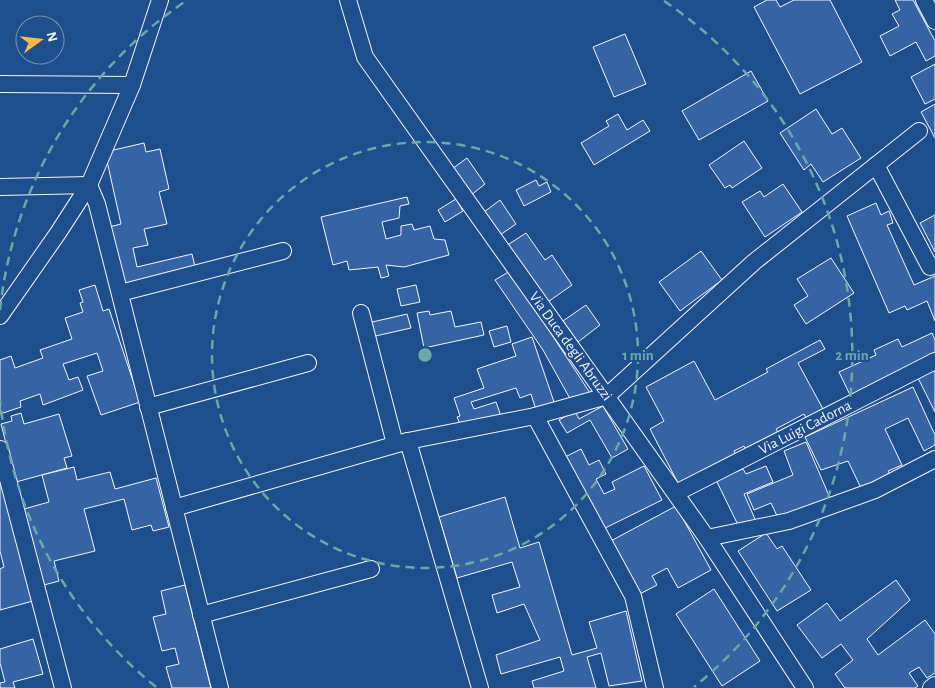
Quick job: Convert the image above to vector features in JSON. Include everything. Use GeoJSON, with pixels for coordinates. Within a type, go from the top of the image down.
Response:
{"type":"FeatureCollection","features":[{"type":"Feature","properties":{"kind":"street"},"geometry":{"type":"LineString","coordinates":[[2,309],[58,233],[89,185],[132,85],[160,0]]}},
{"type":"Feature","properties":{"kind":"street","name":"Via Duca degli Abruzzi"},"geometry":{"type":"LineString","coordinates":[[348,0],[365,57],[676,493],[806,688]]}},
{"type":"Feature","properties":{"kind":"street"},"geometry":{"type":"LineString","coordinates":[[924,0],[935,21]]}},
{"type":"Feature","properties":{"kind":"street"},"geometry":{"type":"LineString","coordinates":[[0,84],[132,85]]}},
{"type":"Feature","properties":{"kind":"street"},"geometry":{"type":"LineString","coordinates":[[174,508],[402,443],[535,416],[607,396],[754,262],[919,132]]}},
{"type":"Feature","properties":{"kind":"street"},"geometry":{"type":"LineString","coordinates":[[876,165],[930,267]]}},
{"type":"Feature","properties":{"kind":"street"},"geometry":{"type":"LineString","coordinates":[[0,187],[89,185]]}},
{"type":"Feature","properties":{"kind":"street"},"geometry":{"type":"LineString","coordinates":[[89,185],[97,204],[220,688]]}},
{"type":"Feature","properties":{"kind":"street"},"geometry":{"type":"LineString","coordinates":[[120,293],[284,251]]}},
{"type":"Feature","properties":{"kind":"street"},"geometry":{"type":"LineString","coordinates":[[361,312],[480,688]]}},
{"type":"Feature","properties":{"kind":"street","name":"Via Luigi Cadorna"},"geometry":{"type":"LineString","coordinates":[[676,493],[935,361]]}},
{"type":"Feature","properties":{"kind":"street"},"geometry":{"type":"LineString","coordinates":[[148,407],[308,363]]}},
{"type":"Feature","properties":{"kind":"street"},"geometry":{"type":"LineString","coordinates":[[535,416],[633,596],[655,688]]}},
{"type":"Feature","properties":{"kind":"street"},"geometry":{"type":"LineString","coordinates":[[0,449],[63,688]]}},
{"type":"Feature","properties":{"kind":"street"},"geometry":{"type":"LineString","coordinates":[[707,538],[790,521],[875,490],[935,459]]}},
{"type":"Feature","properties":{"kind":"street"},"geometry":{"type":"LineString","coordinates":[[201,615],[372,570]]}},
{"type":"Feature","properties":{"kind":"street"},"geometry":{"type":"LineString","coordinates":[[931,688],[935,685]]}},
{"type":"Feature","properties":{"kind":"building"},"geometry":{"type":"Polygon","coordinates":[[[767,0],[776,0],[780,7],[794,0],[830,0],[862,62],[800,94],[754,7],[767,0]]]}},
{"type":"Feature","properties":{"kind":"building"},"geometry":{"type":"Polygon","coordinates":[[[895,0],[913,0],[935,41],[935,56],[926,61],[916,42],[890,56],[880,36],[899,26],[892,14],[900,10],[895,0]]]}},
{"type":"Feature","properties":{"kind":"building"},"geometry":{"type":"Polygon","coordinates":[[[625,34],[646,84],[614,97],[593,47],[625,34]]]}},
{"type":"Feature","properties":{"kind":"building"},"geometry":{"type":"Polygon","coordinates":[[[935,64],[935,99],[925,104],[911,77],[935,64]]]}},
{"type":"Feature","properties":{"kind":"building"},"geometry":{"type":"Polygon","coordinates":[[[751,71],[768,101],[699,140],[682,111],[751,71]]]}},
{"type":"Feature","properties":{"kind":"building"},"geometry":{"type":"Polygon","coordinates":[[[935,104],[935,138],[921,112],[935,104]]]}},
{"type":"Feature","properties":{"kind":"building"},"geometry":{"type":"Polygon","coordinates":[[[816,109],[832,134],[842,128],[861,158],[823,182],[811,164],[804,170],[780,133],[816,109]]]}},
{"type":"Feature","properties":{"kind":"building"},"geometry":{"type":"Polygon","coordinates":[[[618,114],[627,130],[643,120],[650,131],[594,165],[581,143],[609,126],[606,121],[618,114]]]}},
{"type":"Feature","properties":{"kind":"building"},"geometry":{"type":"Polygon","coordinates":[[[744,141],[762,168],[732,188],[730,185],[725,188],[709,165],[744,141]]]}},
{"type":"Feature","properties":{"kind":"building"},"geometry":{"type":"Polygon","coordinates":[[[144,143],[146,152],[160,149],[169,189],[159,192],[167,224],[144,229],[148,245],[133,248],[137,267],[192,254],[196,271],[123,287],[109,227],[121,224],[105,152],[144,143]]]}},
{"type":"Feature","properties":{"kind":"building"},"geometry":{"type":"Polygon","coordinates":[[[467,158],[485,184],[471,195],[452,169],[467,158]]]}},
{"type":"Feature","properties":{"kind":"building"},"geometry":{"type":"Polygon","coordinates":[[[536,180],[539,186],[547,182],[551,192],[524,206],[516,190],[536,180]]]}},
{"type":"Feature","properties":{"kind":"building"},"geometry":{"type":"Polygon","coordinates":[[[783,184],[802,212],[765,237],[742,202],[760,191],[764,197],[783,184]]]}},
{"type":"Feature","properties":{"kind":"building"},"geometry":{"type":"Polygon","coordinates":[[[407,197],[409,204],[400,206],[399,218],[382,222],[386,239],[401,235],[401,226],[412,224],[414,230],[430,226],[434,239],[445,240],[449,255],[404,267],[386,265],[389,276],[381,278],[378,267],[349,270],[347,261],[333,265],[321,217],[407,197]]]}},
{"type":"Feature","properties":{"kind":"building"},"geometry":{"type":"Polygon","coordinates":[[[456,199],[463,211],[445,222],[438,210],[456,199]]]}},
{"type":"Feature","properties":{"kind":"building"},"geometry":{"type":"Polygon","coordinates":[[[500,200],[516,224],[500,235],[484,212],[500,200]]]}},
{"type":"Feature","properties":{"kind":"building"},"geometry":{"type":"Polygon","coordinates":[[[876,203],[881,215],[889,211],[893,223],[887,225],[914,285],[935,276],[935,321],[927,301],[907,310],[905,306],[889,313],[847,216],[876,203]]]}},
{"type":"Feature","properties":{"kind":"building"},"geometry":{"type":"Polygon","coordinates":[[[935,215],[935,252],[920,223],[935,215]]]}},
{"type":"Feature","properties":{"kind":"building"},"geometry":{"type":"Polygon","coordinates":[[[526,233],[545,260],[552,255],[572,285],[545,304],[506,246],[526,233]]]}},
{"type":"Feature","properties":{"kind":"building"},"geometry":{"type":"Polygon","coordinates":[[[701,251],[722,280],[680,311],[659,282],[701,251]]]}},
{"type":"Feature","properties":{"kind":"building"},"geometry":{"type":"Polygon","coordinates":[[[831,258],[854,293],[806,324],[794,305],[808,296],[797,279],[831,258]]]}},
{"type":"Feature","properties":{"kind":"building"},"geometry":{"type":"Polygon","coordinates":[[[510,271],[592,396],[573,404],[543,350],[495,280],[510,271]]]}},
{"type":"Feature","properties":{"kind":"building"},"geometry":{"type":"Polygon","coordinates":[[[95,285],[103,311],[109,309],[140,402],[101,415],[87,376],[103,371],[97,353],[63,364],[69,380],[78,377],[83,390],[43,405],[40,394],[20,401],[21,407],[0,414],[0,360],[11,356],[15,368],[43,358],[40,350],[72,339],[65,318],[83,312],[80,303],[83,302],[79,290],[95,285]]]}},
{"type":"Feature","properties":{"kind":"building"},"geometry":{"type":"Polygon","coordinates":[[[416,285],[420,302],[401,306],[397,289],[416,285]]]}},
{"type":"Feature","properties":{"kind":"building"},"geometry":{"type":"Polygon","coordinates":[[[586,305],[600,325],[578,342],[563,321],[586,305]]]}},
{"type":"Feature","properties":{"kind":"building"},"geometry":{"type":"Polygon","coordinates":[[[429,311],[430,315],[451,311],[455,327],[481,322],[484,335],[424,348],[417,313],[429,311]]]}},
{"type":"Feature","properties":{"kind":"building"},"geometry":{"type":"Polygon","coordinates":[[[407,314],[411,328],[371,337],[368,323],[407,314]]]}},
{"type":"Feature","properties":{"kind":"building"},"geometry":{"type":"Polygon","coordinates":[[[507,326],[511,342],[494,347],[489,331],[507,326]]]}},
{"type":"Feature","properties":{"kind":"building"},"geometry":{"type":"Polygon","coordinates":[[[932,333],[935,340],[935,358],[851,397],[839,372],[876,355],[874,350],[898,339],[902,347],[932,333]]]}},
{"type":"Feature","properties":{"kind":"building"},"geometry":{"type":"Polygon","coordinates":[[[532,337],[556,408],[537,413],[531,394],[520,398],[516,388],[471,402],[474,409],[496,402],[502,419],[462,428],[457,417],[460,416],[454,398],[484,388],[477,369],[516,356],[512,344],[532,337]]]}},
{"type":"Feature","properties":{"kind":"building"},"geometry":{"type":"Polygon","coordinates":[[[820,340],[825,349],[798,363],[823,409],[806,418],[804,414],[776,429],[780,436],[747,453],[744,446],[734,451],[738,459],[719,468],[717,463],[678,483],[650,429],[664,421],[646,387],[694,361],[715,400],[768,372],[766,369],[820,340]]]}},
{"type":"Feature","properties":{"kind":"building"},"geometry":{"type":"Polygon","coordinates":[[[935,367],[935,412],[917,376],[935,367]]]}},
{"type":"Feature","properties":{"kind":"building"},"geometry":{"type":"Polygon","coordinates":[[[913,387],[935,435],[935,445],[924,451],[908,418],[885,429],[902,465],[888,471],[890,474],[861,488],[848,461],[821,470],[805,437],[913,387]]]}},
{"type":"Feature","properties":{"kind":"building"},"geometry":{"type":"Polygon","coordinates":[[[603,406],[628,449],[612,458],[590,420],[567,433],[559,420],[575,411],[579,419],[603,406]]]}},
{"type":"Feature","properties":{"kind":"building"},"geometry":{"type":"Polygon","coordinates":[[[21,413],[24,424],[59,414],[72,456],[64,458],[67,468],[16,482],[1,424],[12,421],[11,416],[21,413]]]}},
{"type":"Feature","properties":{"kind":"building"},"geometry":{"type":"Polygon","coordinates":[[[806,442],[830,498],[779,520],[771,503],[754,510],[747,494],[793,475],[784,451],[806,442]]]}},
{"type":"Feature","properties":{"kind":"building"},"geometry":{"type":"Polygon","coordinates":[[[581,449],[589,465],[599,460],[606,474],[596,479],[604,494],[615,489],[612,482],[644,466],[662,500],[601,530],[565,457],[581,449]]]}},
{"type":"Feature","properties":{"kind":"building"},"geometry":{"type":"Polygon","coordinates":[[[766,466],[773,482],[744,494],[758,526],[740,529],[716,480],[743,469],[746,474],[766,466]]]}},
{"type":"Feature","properties":{"kind":"building"},"geometry":{"type":"Polygon","coordinates":[[[74,467],[77,480],[110,472],[115,489],[156,478],[169,527],[153,531],[151,525],[132,530],[124,499],[84,509],[95,551],[54,561],[59,581],[44,585],[24,509],[49,502],[42,475],[74,467]]]}},
{"type":"Feature","properties":{"kind":"building"},"geometry":{"type":"Polygon","coordinates":[[[0,479],[33,601],[0,610],[0,569],[4,567],[0,551],[0,479]]]}},
{"type":"Feature","properties":{"kind":"building"},"geometry":{"type":"Polygon","coordinates":[[[505,497],[520,548],[539,542],[572,655],[597,648],[589,622],[626,611],[642,681],[609,686],[601,653],[587,657],[596,688],[534,688],[532,681],[564,671],[560,657],[501,674],[496,655],[540,640],[524,604],[497,613],[492,595],[520,587],[512,562],[457,578],[439,517],[505,497]]]}},
{"type":"Feature","properties":{"kind":"building"},"geometry":{"type":"Polygon","coordinates":[[[676,506],[711,570],[678,588],[667,568],[652,576],[657,585],[636,596],[607,543],[676,506]]]}},
{"type":"Feature","properties":{"kind":"building"},"geometry":{"type":"Polygon","coordinates":[[[766,533],[777,549],[782,546],[811,590],[777,611],[738,551],[766,533]]]}},
{"type":"Feature","properties":{"kind":"building"},"geometry":{"type":"Polygon","coordinates":[[[896,580],[910,600],[867,639],[878,655],[925,620],[935,634],[935,673],[927,678],[919,667],[909,673],[918,686],[915,688],[845,688],[835,674],[853,660],[841,644],[822,658],[797,625],[827,603],[840,621],[896,580]]]}},
{"type":"Feature","properties":{"kind":"building"},"geometry":{"type":"Polygon","coordinates":[[[185,585],[211,688],[172,688],[166,667],[179,664],[175,648],[162,651],[153,617],[166,614],[161,591],[185,585]]]}},
{"type":"Feature","properties":{"kind":"building"},"geometry":{"type":"Polygon","coordinates":[[[714,589],[760,661],[722,686],[676,614],[714,589]]]}},
{"type":"Feature","properties":{"kind":"building"},"geometry":{"type":"Polygon","coordinates":[[[33,639],[43,674],[13,682],[15,688],[0,688],[0,683],[5,682],[0,663],[0,649],[33,639]]]}}]}
